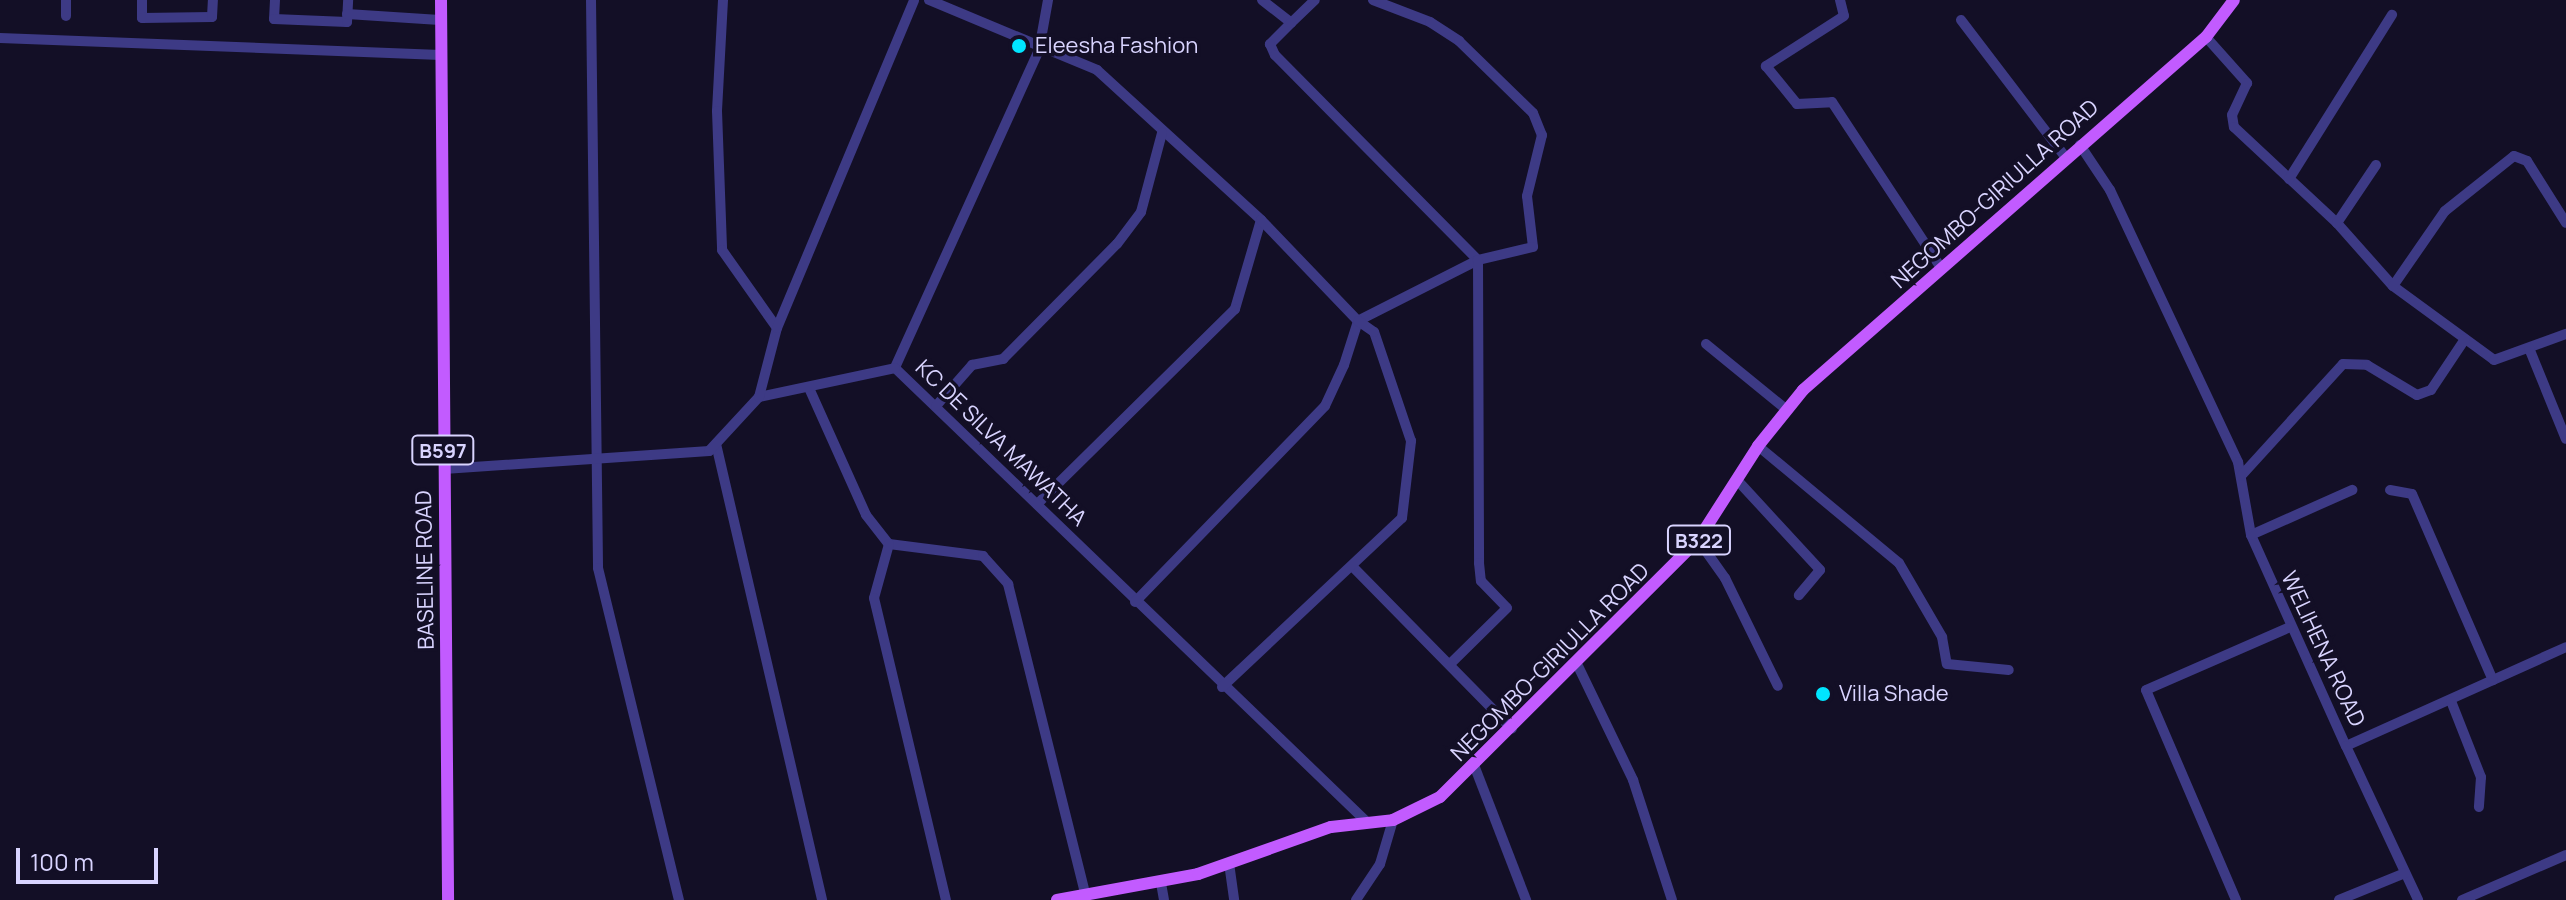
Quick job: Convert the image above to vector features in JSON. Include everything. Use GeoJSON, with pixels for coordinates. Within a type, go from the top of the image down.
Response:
{"type":"FeatureCollection","features":[{"type":"Feature","properties":{"kind":"main road","name":"BASELINE ROAD"},"geometry":{"type":"LineString","coordinates":[[441,0],[448,900]]}},
{"type":"Feature","properties":{"kind":"main road","name":"NEGOMBO-GIRIULLA ROAD"},"geometry":{"type":"LineString","coordinates":[[1057,900],[1115,896],[1229,863],[1331,827],[1393,820],[1440,797],[1578,666],[1698,540],[1758,446],[1787,410],[1941,268],[2206,37],[2234,0]]}},
{"type":"Feature","properties":{"kind":"street"},"geometry":{"type":"LineString","coordinates":[[66,0],[66,16]]}},
{"type":"Feature","properties":{"kind":"street"},"geometry":{"type":"LineString","coordinates":[[142,0],[142,18],[212,17],[213,0]]}},
{"type":"Feature","properties":{"kind":"street"},"geometry":{"type":"LineString","coordinates":[[275,0],[274,19],[347,22],[348,0]]}},
{"type":"Feature","properties":{"kind":"street"},"geometry":{"type":"LineString","coordinates":[[591,0],[598,568],[679,900]]}},
{"type":"Feature","properties":{"kind":"street"},"geometry":{"type":"LineString","coordinates":[[723,0],[717,111],[722,250],[777,328]]}},
{"type":"Feature","properties":{"kind":"street"},"geometry":{"type":"LineString","coordinates":[[444,469],[709,451],[759,397],[777,328],[914,0]]}},
{"type":"Feature","properties":{"kind":"street"},"geometry":{"type":"LineString","coordinates":[[929,0],[1039,50],[1097,70],[1162,133],[1261,220],[1358,321],[1374,332],[1411,441],[1402,518],[1222,687]]}},
{"type":"Feature","properties":{"kind":"street","name":"KC DE SILVA MAWATHA"},"geometry":{"type":"LineString","coordinates":[[1048,0],[1039,50],[895,368],[1222,687],[1368,823]]}},
{"type":"Feature","properties":{"kind":"street"},"geometry":{"type":"LineString","coordinates":[[1262,0],[1291,23]]}},
{"type":"Feature","properties":{"kind":"street"},"geometry":{"type":"LineString","coordinates":[[1315,0],[1270,44],[1275,55],[1478,260],[1479,563],[1481,581],[1507,608],[1450,664]]}},
{"type":"Feature","properties":{"kind":"street"},"geometry":{"type":"LineString","coordinates":[[1135,602],[1325,406],[1358,321],[1478,260],[1533,247],[1527,196],[1542,135],[1533,113],[1459,41],[1430,22],[1373,0]]}},
{"type":"Feature","properties":{"kind":"street"},"geometry":{"type":"LineString","coordinates":[[1840,0],[1844,16],[1766,66],[1797,104],[1832,102],[1941,268]]}},
{"type":"Feature","properties":{"kind":"street"},"geometry":{"type":"LineString","coordinates":[[347,14],[440,20]]}},
{"type":"Feature","properties":{"kind":"street"},"geometry":{"type":"LineString","coordinates":[[2289,179],[2392,15]]}},
{"type":"Feature","properties":{"kind":"street"},"geometry":{"type":"LineString","coordinates":[[1961,20],[2066,158]]}},
{"type":"Feature","properties":{"kind":"street"},"geometry":{"type":"LineString","coordinates":[[2206,37],[2247,83],[2232,115],[2234,127],[2337,223],[2393,286],[2494,360],[2566,334]]}},
{"type":"Feature","properties":{"kind":"street"},"geometry":{"type":"LineString","coordinates":[[0,38],[441,55]]}},
{"type":"Feature","properties":{"kind":"street"},"geometry":{"type":"LineString","coordinates":[[936,406],[972,365],[1003,359],[1117,244],[1141,212],[1162,133]]}},
{"type":"Feature","properties":{"kind":"street","name":"WELIHENA ROAD"},"geometry":{"type":"LineString","coordinates":[[2080,145],[2110,190],[2241,476],[2241,505],[2251,535],[2288,628],[2346,746],[2566,647]]}},
{"type":"Feature","properties":{"kind":"street"},"geometry":{"type":"LineString","coordinates":[[2393,286],[2445,211],[2514,156],[2527,161],[2566,223]]}},
{"type":"Feature","properties":{"kind":"street"},"geometry":{"type":"LineString","coordinates":[[2337,223],[2376,165]]}},
{"type":"Feature","properties":{"kind":"street"},"geometry":{"type":"LineString","coordinates":[[1037,504],[1235,309],[1261,220]]}},
{"type":"Feature","properties":{"kind":"street"},"geometry":{"type":"LineString","coordinates":[[2241,476],[2343,364],[2367,365],[2417,395],[2431,390],[2465,339]]}},
{"type":"Feature","properties":{"kind":"street"},"geometry":{"type":"LineString","coordinates":[[1706,344],[1787,410]]}},
{"type":"Feature","properties":{"kind":"street"},"geometry":{"type":"LineString","coordinates":[[2529,348],[2566,439]]}},
{"type":"Feature","properties":{"kind":"street"},"geometry":{"type":"LineString","coordinates":[[759,397],[895,368]]}},
{"type":"Feature","properties":{"kind":"street"},"geometry":{"type":"LineString","coordinates":[[809,388],[866,515],[889,544],[983,556],[1008,584],[1086,896]]}},
{"type":"Feature","properties":{"kind":"street"},"geometry":{"type":"LineString","coordinates":[[716,444],[822,900]]}},
{"type":"Feature","properties":{"kind":"street"},"geometry":{"type":"LineString","coordinates":[[1758,446],[1899,563],[1942,637],[1947,664],[2009,670]]}},
{"type":"Feature","properties":{"kind":"street"},"geometry":{"type":"LineString","coordinates":[[1738,481],[1820,570],[1799,595]]}},
{"type":"Feature","properties":{"kind":"street"},"geometry":{"type":"LineString","coordinates":[[2251,535],[2352,490]]}},
{"type":"Feature","properties":{"kind":"street"},"geometry":{"type":"LineString","coordinates":[[2390,490],[2412,494],[2493,680]]}},
{"type":"Feature","properties":{"kind":"street"},"geometry":{"type":"LineString","coordinates":[[1698,540],[1725,578],[1778,686]]}},
{"type":"Feature","properties":{"kind":"street"},"geometry":{"type":"LineString","coordinates":[[889,544],[874,598],[946,900]]}},
{"type":"Feature","properties":{"kind":"street"},"geometry":{"type":"LineString","coordinates":[[1352,566],[1512,729]]}},
{"type":"Feature","properties":{"kind":"street"},"geometry":{"type":"LineString","coordinates":[[2236,900],[2146,690],[2288,628]]}},
{"type":"Feature","properties":{"kind":"street"},"geometry":{"type":"LineString","coordinates":[[1578,666],[1633,780],[1672,900]]}},
{"type":"Feature","properties":{"kind":"street"},"geometry":{"type":"LineString","coordinates":[[2451,701],[2481,777],[2479,807]]}},
{"type":"Feature","properties":{"kind":"street"},"geometry":{"type":"LineString","coordinates":[[2346,746],[2418,900]]}},
{"type":"Feature","properties":{"kind":"street"},"geometry":{"type":"LineString","coordinates":[[1474,765],[1526,900]]}},
{"type":"Feature","properties":{"kind":"street"},"geometry":{"type":"LineString","coordinates":[[1356,900],[1380,864],[1393,820]]}},
{"type":"Feature","properties":{"kind":"street"},"geometry":{"type":"LineString","coordinates":[[2462,900],[2566,855]]}},
{"type":"Feature","properties":{"kind":"street"},"geometry":{"type":"LineString","coordinates":[[1229,863],[1234,900]]}},
{"type":"Feature","properties":{"kind":"street"},"geometry":{"type":"LineString","coordinates":[[2339,900],[2405,873]]}},
{"type":"Feature","properties":{"kind":"street"},"geometry":{"type":"LineString","coordinates":[[1161,883],[1164,900]]}},
{"type":"Feature","properties":{"kind":"place","name":"Eleesha Fashion"},"geometry":{"type":"Point","coordinates":[1019,46]}},
{"type":"Feature","properties":{"kind":"place","name":"Villa Shade"},"geometry":{"type":"Point","coordinates":[1823,694]}}]}
